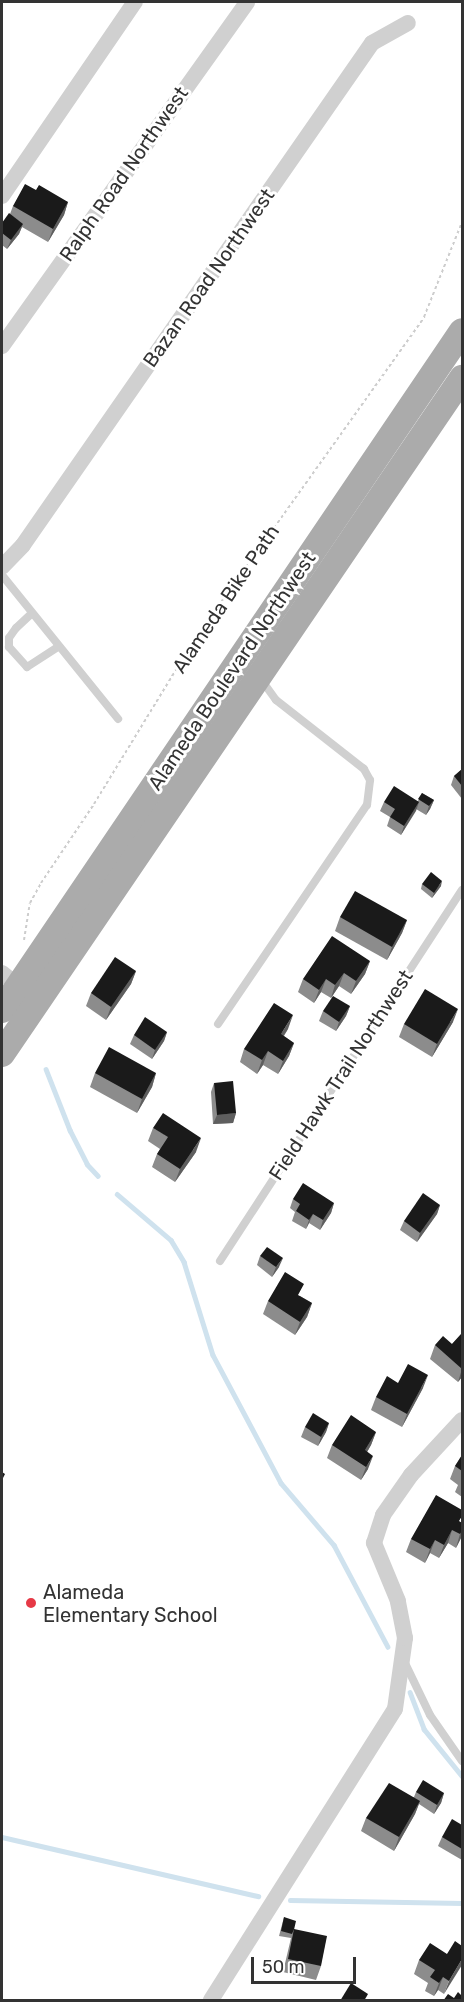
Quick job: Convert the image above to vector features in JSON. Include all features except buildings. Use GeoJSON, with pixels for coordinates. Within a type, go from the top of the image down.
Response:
{"type":"FeatureCollection","features":[{"type":"Feature","properties":{"kind":"main road","name":"Alameda Boulevard Northwest"},"geometry":{"type":"LineString","coordinates":[[249,671],[462,331]]}},
{"type":"Feature","properties":{"kind":"main road","name":"Alameda Boulevard Northwest"},"geometry":{"type":"LineString","coordinates":[[2,1010],[462,378]]}},
{"type":"Feature","properties":{"kind":"main road","name":"Alameda Boulevard Northwest"},"geometry":{"type":"LineString","coordinates":[[2,1054],[19,987]]}},
{"type":"Feature","properties":{"kind":"street"},"geometry":{"type":"LineString","coordinates":[[2,196],[135,2]]}},
{"type":"Feature","properties":{"kind":"street","name":"Ralph Road Northwest"},"geometry":{"type":"LineString","coordinates":[[2,346],[247,2]]}},
{"type":"Feature","properties":{"kind":"street","name":"Bazan Road Northwest"},"geometry":{"type":"LineString","coordinates":[[2,567],[23,545],[372,44],[408,23]]}},
{"type":"Feature","properties":{"kind":"street"},"geometry":{"type":"LineString","coordinates":[[211,2001],[395,1710],[404,1661],[405,1638],[398,1601],[374,1543],[383,1515],[411,1475],[462,1420]]}},
{"type":"Feature","properties":{"kind":"lane"},"geometry":{"type":"LineString","coordinates":[[2,575],[30,615],[118,719]]}},
{"type":"Feature","properties":{"kind":"lane"},"geometry":{"type":"LineString","coordinates":[[30,615],[9,638],[9,647],[27,668],[58,647]]}},
{"type":"Feature","properties":{"kind":"lane"},"geometry":{"type":"LineString","coordinates":[[218,1024],[360,816],[369,796],[370,780],[364,769],[276,700],[249,671]]}},
{"type":"Feature","properties":{"kind":"lane","name":"Field Hawk Trail Northwest"},"geometry":{"type":"LineString","coordinates":[[220,1261],[462,890]]}},
{"type":"Feature","properties":{"kind":"lane"},"geometry":{"type":"LineString","coordinates":[[404,1661],[430,1715],[462,1761]]}},
{"type":"Feature","properties":{"kind":"path","name":"Alameda Bike Path"},"geometry":{"type":"LineString","coordinates":[[24,944],[30,903],[41,883],[94,804],[194,640],[424,317],[462,222]]}},
{"type":"Feature","properties":{"kind":"waterway"},"geometry":{"type":"LineString","coordinates":[[46,1069],[70,1130],[87,1164],[98,1176]]}},
{"type":"Feature","properties":{"kind":"waterway"},"geometry":{"type":"LineString","coordinates":[[117,1194],[171,1240],[184,1262],[213,1355],[281,1483],[334,1545],[388,1647]]}},
{"type":"Feature","properties":{"kind":"waterway"},"geometry":{"type":"LineString","coordinates":[[410,1692],[424,1729],[462,1776]]}},
{"type":"Feature","properties":{"kind":"waterway"},"geometry":{"type":"LineString","coordinates":[[2,1837],[258,1896]]}},
{"type":"Feature","properties":{"kind":"waterway"},"geometry":{"type":"LineString","coordinates":[[290,1900],[462,1903]]}},
{"type":"Feature","properties":{"kind":"place","name":"Alameda Elementary School"},"geometry":{"type":"Point","coordinates":[31,1603]}}]}
